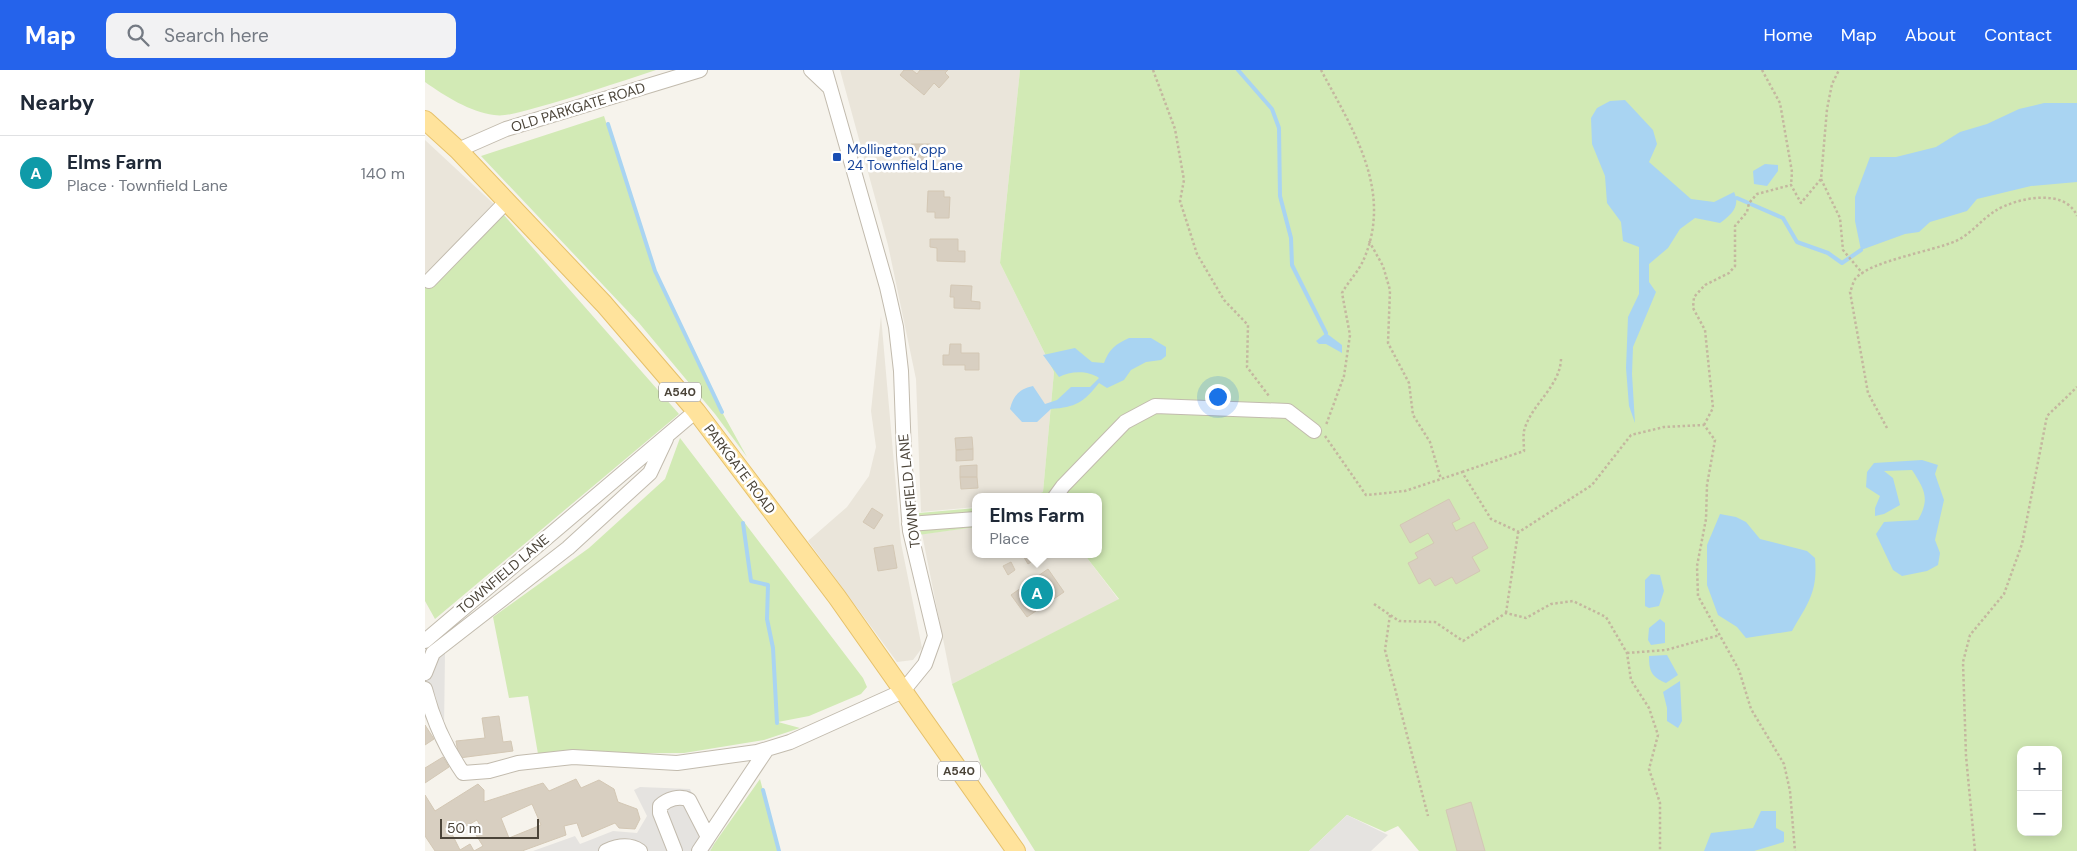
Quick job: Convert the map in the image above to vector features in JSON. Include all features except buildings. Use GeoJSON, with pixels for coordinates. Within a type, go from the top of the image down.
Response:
{"type":"FeatureCollection","features":[{"type":"Feature","properties":{"kind":"main road","name":"PARKGATE ROAD"},"geometry":{"type":"LineString","coordinates":[[425,120],[458,150],[604,304],[696,410],[837,597],[1015,851]]}},
{"type":"Feature","properties":{"kind":"street","name":"OLD PARKGATE ROAD"},"geometry":{"type":"LineString","coordinates":[[458,150],[505,129],[700,70]]}},
{"type":"Feature","properties":{"kind":"street"},"geometry":{"type":"LineString","coordinates":[[811,70],[830,88]]}},
{"type":"Feature","properties":{"kind":"street","name":"TOWNFIELD LANE"},"geometry":{"type":"LineString","coordinates":[[425,689],[432,716],[449,753],[463,773],[489,771],[518,763],[573,757],[677,763],[767,749],[790,742],[903,691],[925,664],[935,636],[909,524],[901,371],[895,327],[887,286],[825,70]]}},
{"type":"Feature","properties":{"kind":"street"},"geometry":{"type":"LineString","coordinates":[[429,281],[507,201]]}},
{"type":"Feature","properties":{"kind":"street"},"geometry":{"type":"LineString","coordinates":[[1058,493],[1125,422],[1140,412],[1155,406],[1288,411],[1314,431]]}},
{"type":"Feature","properties":{"kind":"street","name":"TOWNFIELD LANE"},"geometry":{"type":"LineString","coordinates":[[425,641],[696,410]]}},
{"type":"Feature","properties":{"kind":"street"},"geometry":{"type":"LineString","coordinates":[[425,673],[433,653],[568,548],[650,473],[668,434]]}},
{"type":"Feature","properties":{"kind":"street"},"geometry":{"type":"LineString","coordinates":[[909,524],[972,519]]}},
{"type":"Feature","properties":{"kind":"street"},"geometry":{"type":"LineString","coordinates":[[699,851],[767,749]]}},
{"type":"Feature","properties":{"kind":"street"},"geometry":{"type":"LineString","coordinates":[[675,851],[659,810],[662,804],[669,800],[681,798],[689,800],[708,837]]}},
{"type":"Feature","properties":{"kind":"street"},"geometry":{"type":"LineString","coordinates":[[605,851],[622,846],[633,846],[640,851]]}},
{"type":"Feature","properties":{"kind":"path"},"geometry":{"type":"LineString","coordinates":[[1153,70],[1175,129],[1184,180],[1180,200],[1197,254],[1225,300],[1248,325],[1247,367],[1272,401],[1272,410]]}},
{"type":"Feature","properties":{"kind":"path"},"geometry":{"type":"LineString","coordinates":[[1321,70],[1361,150],[1373,181],[1374,208],[1369,241],[1363,261],[1342,293],[1350,335],[1344,376],[1323,434],[1366,495],[1405,491],[1524,450],[1524,431],[1536,404],[1553,384],[1561,368],[1561,359]]}},
{"type":"Feature","properties":{"kind":"path"},"geometry":{"type":"LineString","coordinates":[[1762,70],[1780,104],[1792,172],[1791,186],[1801,203],[1821,179]]}},
{"type":"Feature","properties":{"kind":"path"},"geometry":{"type":"LineString","coordinates":[[1839,70],[1832,84],[1827,109],[1821,179],[1840,218],[1843,250],[1863,274]]}},
{"type":"Feature","properties":{"kind":"path"},"geometry":{"type":"LineString","coordinates":[[1704,425],[1713,408],[1705,330],[1693,308],[1694,297],[1705,285],[1729,273],[1735,266],[1735,226],[1747,212],[1749,203],[1757,194],[1791,186]]}},
{"type":"Feature","properties":{"kind":"path"},"geometry":{"type":"LineString","coordinates":[[1887,428],[1868,393],[1850,292],[1856,278],[1875,267],[1957,240],[1997,210],[2027,200],[2048,197],[2065,201],[2077,216]]}},
{"type":"Feature","properties":{"kind":"path"},"geometry":{"type":"LineString","coordinates":[[1369,241],[1383,266],[1390,290],[1387,342],[1409,383],[1413,415],[1430,442],[1441,479]]}},
{"type":"Feature","properties":{"kind":"path"},"geometry":{"type":"LineString","coordinates":[[1975,851],[1966,756],[1963,662],[1970,635],[2004,594],[2022,544],[2047,416],[2077,387]]}},
{"type":"Feature","properties":{"kind":"path"},"geometry":{"type":"LineString","coordinates":[[1506,613],[1519,532],[1593,485],[1631,435],[1664,426],[1704,425]]}},
{"type":"Feature","properties":{"kind":"path"},"geometry":{"type":"LineString","coordinates":[[1704,425],[1715,440],[1707,485],[1706,519],[1697,566],[1698,596],[1739,670],[1751,709],[1784,764],[1790,791],[1795,851]]}},
{"type":"Feature","properties":{"kind":"path"},"geometry":{"type":"LineString","coordinates":[[1462,472],[1491,519],[1519,532]]}},
{"type":"Feature","properties":{"kind":"path"},"geometry":{"type":"LineString","coordinates":[[1374,604],[1399,621],[1435,622],[1463,641],[1506,613],[1526,618],[1551,604],[1573,601],[1606,617],[1627,653],[1631,680],[1649,708],[1658,735],[1649,769],[1659,803],[1660,851]]}},
{"type":"Feature","properties":{"kind":"path"},"geometry":{"type":"LineString","coordinates":[[1390,616],[1385,650],[1428,816]]}},
{"type":"Feature","properties":{"kind":"path"},"geometry":{"type":"LineString","coordinates":[[1627,653],[1666,650],[1720,635]]}},
{"type":"Feature","properties":{"kind":"shaded area"},"geometry":{"type":"Polygon","coordinates":[[[840,70],[1020,70],[1000,263],[1054,372],[1043,492],[972,493],[972,507],[921,512],[916,379],[888,245],[840,70]]]}},
{"type":"Feature","properties":{"kind":"shaded area"},"geometry":{"type":"Polygon","coordinates":[[[425,140],[496,206],[425,281],[425,140]]]}},
{"type":"Feature","properties":{"kind":"shaded area"},"geometry":{"type":"Polygon","coordinates":[[[881,316],[901,543],[922,648],[913,660],[897,662],[808,541],[847,507],[869,476],[876,447],[871,411],[881,316]]]}},
{"type":"Feature","properties":{"kind":"shaded area"},"geometry":{"type":"Polygon","coordinates":[[[972,528],[972,558],[1087,558],[1119,600],[952,684],[922,534],[972,528]]]}},
{"type":"Feature","properties":{"kind":"shaded area"},"geometry":{"type":"Polygon","coordinates":[[[433,641],[445,653],[444,730],[435,734],[425,717],[425,648],[433,641]]]}},
{"type":"Feature","properties":{"kind":"shaded area"},"geometry":{"type":"Polygon","coordinates":[[[640,787],[690,789],[714,844],[710,851],[533,851],[575,836],[580,844],[613,831],[637,833],[647,816],[634,790],[640,787]]]}},
{"type":"Feature","properties":{"kind":"shaded area"},"geometry":{"type":"Polygon","coordinates":[[[1347,815],[1388,835],[1371,851],[1309,851],[1347,815]]]}},
{"type":"Feature","properties":{"kind":"green space"},"geometry":{"type":"Polygon","coordinates":[[[425,70],[656,70],[550,104],[499,115],[476,111],[441,93],[425,82],[425,70]]]}},
{"type":"Feature","properties":{"kind":"green space"},"geometry":{"type":"Polygon","coordinates":[[[1020,70],[2077,70],[2077,851],[1419,851],[1398,826],[1385,832],[1347,815],[1309,851],[1035,851],[981,765],[952,684],[1119,599],[1087,558],[1102,558],[1102,493],[1040,493],[1043,492],[1054,372],[1000,263],[1020,70]]]}},
{"type":"Feature","properties":{"kind":"green space"},"geometry":{"type":"Polygon","coordinates":[[[604,116],[655,271],[722,412],[747,457],[715,414],[639,323],[481,156],[604,116]]]}},
{"type":"Feature","properties":{"kind":"green space"},"geometry":{"type":"Polygon","coordinates":[[[496,206],[679,414],[435,619],[425,601],[425,281],[496,206]]]}},
{"type":"Feature","properties":{"kind":"green space"},"geometry":{"type":"Polygon","coordinates":[[[680,438],[863,678],[867,687],[861,694],[809,716],[778,722],[800,728],[764,740],[684,753],[538,754],[528,696],[509,698],[493,617],[589,548],[665,479],[680,438]]]}},
{"type":"Feature","properties":{"kind":"green space"},"geometry":{"type":"Polygon","coordinates":[[[972,508],[972,528],[911,536],[908,514],[972,508]]]}},
{"type":"Feature","properties":{"kind":"green space"},"geometry":{"type":"Polygon","coordinates":[[[760,779],[779,851],[710,851],[714,844],[760,779]]]}},
{"type":"Feature","properties":{"kind":"water"},"geometry":{"type":"Polygon","coordinates":[[[1625,100],[1653,130],[1657,144],[1649,162],[1691,199],[1714,202],[1734,192],[1736,197],[1736,206],[1728,217],[1720,223],[1695,218],[1680,229],[1668,248],[1649,264],[1649,282],[1656,292],[1633,347],[1632,374],[1635,423],[1629,406],[1626,368],[1628,317],[1639,294],[1639,247],[1623,241],[1621,222],[1607,203],[1605,176],[1592,144],[1591,118],[1597,108],[1610,101],[1625,100]]]}},
{"type":"Feature","properties":{"kind":"water"},"geometry":{"type":"Polygon","coordinates":[[[2044,103],[2077,103],[2077,182],[2031,186],[1977,199],[1967,211],[1930,222],[1919,232],[1905,234],[1861,250],[1855,221],[1855,197],[1870,157],[1896,157],[1936,147],[1960,132],[1987,124],[2019,109],[2044,103]]]}},
{"type":"Feature","properties":{"kind":"water"},"geometry":{"type":"Polygon","coordinates":[[[1765,164],[1778,165],[1778,171],[1767,186],[1754,184],[1753,171],[1765,164]]]}},
{"type":"Feature","properties":{"kind":"water"},"geometry":{"type":"Polygon","coordinates":[[[1326,333],[1342,345],[1342,353],[1316,341],[1326,333]]]}},
{"type":"Feature","properties":{"kind":"water"},"geometry":{"type":"Polygon","coordinates":[[[1129,338],[1151,338],[1166,347],[1166,356],[1161,360],[1146,362],[1131,370],[1124,380],[1107,388],[1099,383],[1078,403],[1067,407],[1051,409],[1037,422],[1022,422],[1010,409],[1017,394],[1028,387],[1033,386],[1045,404],[1057,400],[1071,387],[1090,387],[1099,378],[1095,375],[1079,372],[1059,377],[1043,355],[1075,348],[1092,362],[1104,363],[1113,348],[1129,338]]]}},
{"type":"Feature","properties":{"kind":"water"},"geometry":{"type":"Polygon","coordinates":[[[1922,460],[1938,465],[1935,474],[1944,500],[1935,540],[1940,553],[1938,565],[1927,571],[1902,576],[1893,570],[1876,534],[1884,522],[1918,520],[1925,500],[1923,489],[1912,470],[1884,471],[1893,478],[1900,505],[1884,514],[1875,516],[1875,508],[1880,496],[1866,487],[1867,472],[1874,463],[1922,460]]]}},
{"type":"Feature","properties":{"kind":"water"},"geometry":{"type":"Polygon","coordinates":[[[1720,514],[1736,517],[1746,522],[1760,539],[1807,551],[1815,558],[1815,580],[1811,597],[1792,631],[1746,638],[1737,627],[1718,615],[1707,585],[1707,545],[1720,514]]]}},
{"type":"Feature","properties":{"kind":"water"},"geometry":{"type":"Polygon","coordinates":[[[1651,574],[1660,575],[1664,591],[1659,606],[1649,608],[1645,606],[1645,580],[1651,574]]]}},
{"type":"Feature","properties":{"kind":"water"},"geometry":{"type":"Polygon","coordinates":[[[1660,619],[1665,623],[1665,643],[1651,645],[1648,640],[1649,628],[1660,619]]]}},
{"type":"Feature","properties":{"kind":"water"},"geometry":{"type":"Polygon","coordinates":[[[1667,655],[1678,675],[1666,683],[1652,673],[1649,656],[1667,655]]]}},
{"type":"Feature","properties":{"kind":"water"},"geometry":{"type":"Polygon","coordinates":[[[1680,681],[1682,721],[1678,728],[1667,721],[1667,708],[1663,692],[1680,681]]]}},
{"type":"Feature","properties":{"kind":"water"},"geometry":{"type":"Polygon","coordinates":[[[1761,811],[1776,811],[1776,828],[1784,832],[1784,842],[1754,851],[1704,851],[1711,833],[1753,828],[1761,811]]]}},
{"type":"Feature","properties":{"kind":"waterway"},"geometry":{"type":"LineString","coordinates":[[1238,70],[1272,109],[1279,128],[1280,196],[1291,238],[1292,265],[1326,333]]}},
{"type":"Feature","properties":{"kind":"waterway"},"geometry":{"type":"LineString","coordinates":[[608,124],[655,271],[722,412]]}},
{"type":"Feature","properties":{"kind":"waterway"},"geometry":{"type":"LineString","coordinates":[[1737,198],[1783,218],[1797,242],[1828,253],[1842,263],[1861,250]]}},
{"type":"Feature","properties":{"kind":"waterway"},"geometry":{"type":"LineString","coordinates":[[743,523],[751,581],[768,585],[767,619],[773,648],[777,723]]}},
{"type":"Feature","properties":{"kind":"waterway"},"geometry":{"type":"LineString","coordinates":[[763,790],[779,851]]}},
{"type":"Feature","properties":{"kind":"place","name":"Mollington, opp 24 Townfield Lane"},"geometry":{"type":"Point","coordinates":[837,157]}},
{"type":"Feature","properties":{"kind":"place","name":"Elms Farm"},"geometry":{"type":"Point","coordinates":[1037,593]}}]}
